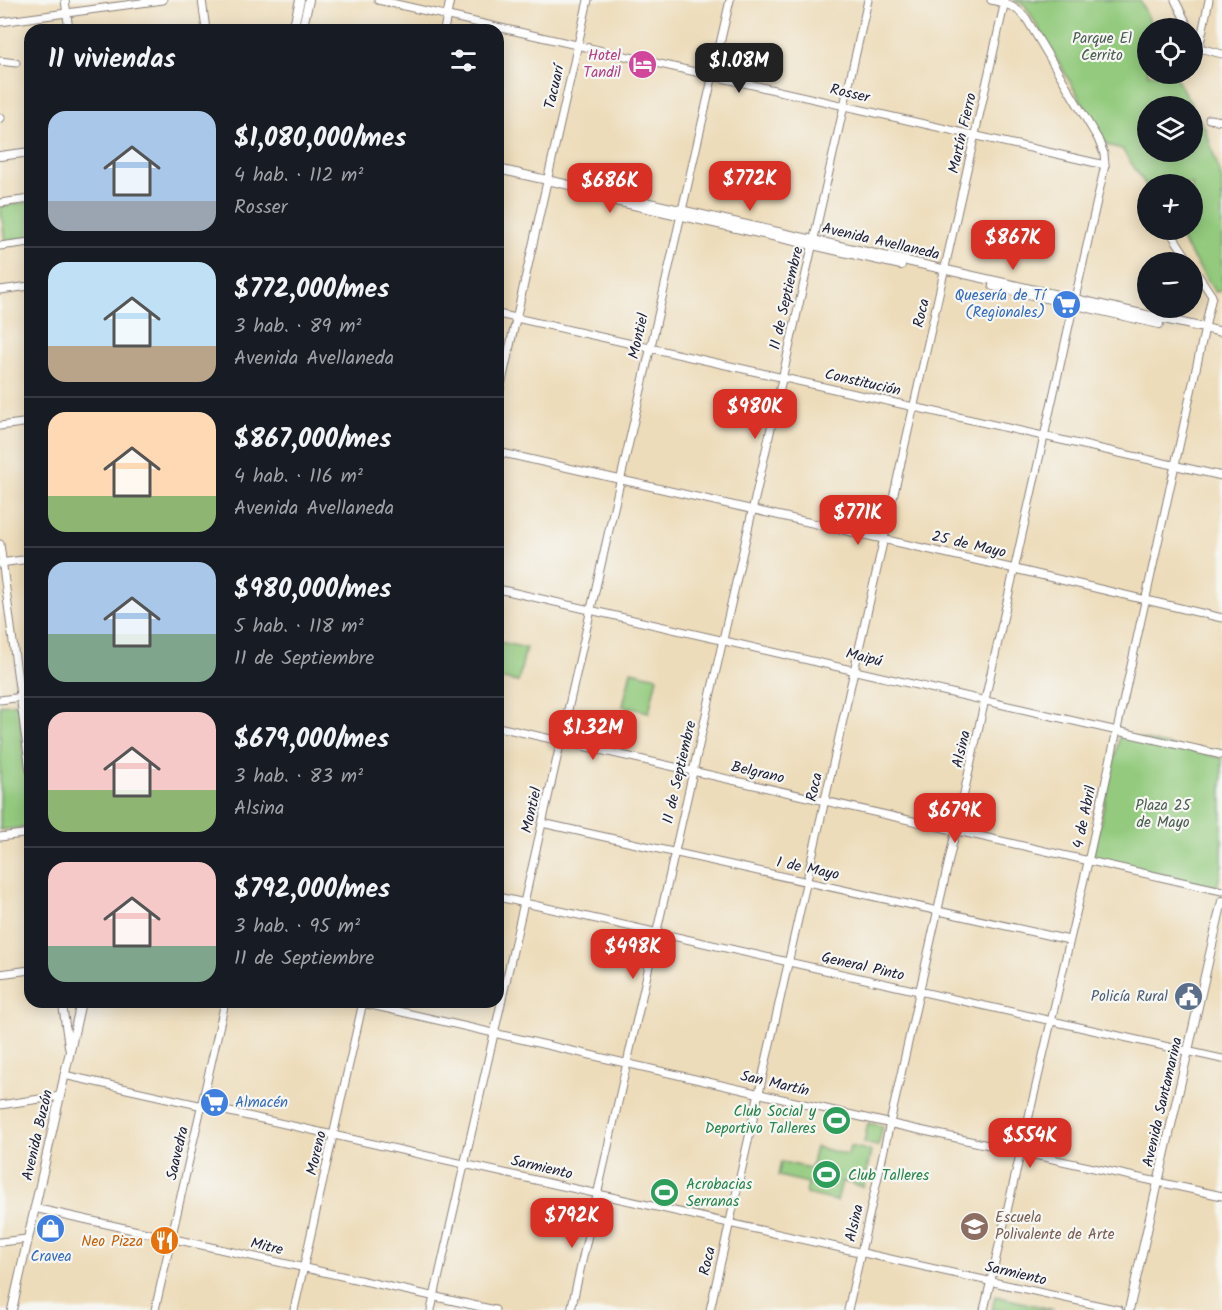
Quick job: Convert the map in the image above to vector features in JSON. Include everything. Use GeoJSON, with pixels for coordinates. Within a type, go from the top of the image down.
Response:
{"type":"FeatureCollection","features":[{"type":"Feature","properties":{"kind":"main road"},"geometry":{"type":"LineString","coordinates":[[294,24],[300,0]]}},
{"type":"Feature","properties":{"kind":"main road"},"geometry":{"type":"LineString","coordinates":[[303,24],[309,0]]}},
{"type":"Feature","properties":{"kind":"main road"},"geometry":{"type":"LineString","coordinates":[[0,156],[24,153]]}},
{"type":"Feature","properties":{"kind":"main road","name":"Avenida Avellaneda"},"geometry":{"type":"LineString","coordinates":[[504,171],[546,183]]}},
{"type":"Feature","properties":{"kind":"main road","name":"Avenida Avellaneda"},"geometry":{"type":"LineString","coordinates":[[504,176],[546,183],[944,272],[1205,331],[1222,337]]}},
{"type":"Feature","properties":{"kind":"main road","name":"Avenida Avellaneda"},"geometry":{"type":"LineString","coordinates":[[1205,331],[1222,332]]}},
{"type":"Feature","properties":{"kind":"main road","name":"Avenida Santamarina"},"geometry":{"type":"LineString","coordinates":[[1129,1310],[1222,901]]}},
{"type":"Feature","properties":{"kind":"main road","name":"Avenida Buzón"},"geometry":{"type":"LineString","coordinates":[[12,1310],[80,1008]]}},
{"type":"Feature","properties":{"kind":"street"},"geometry":{"type":"LineString","coordinates":[[65,0],[68,24]]}},
{"type":"Feature","properties":{"kind":"street"},"geometry":{"type":"LineString","coordinates":[[0,22],[163,0]]}},
{"type":"Feature","properties":{"kind":"street"},"geometry":{"type":"LineString","coordinates":[[202,0],[205,24]]}},
{"type":"Feature","properties":{"kind":"street","name":"Rosser"},"geometry":{"type":"LineString","coordinates":[[378,0],[486,24]]}},
{"type":"Feature","properties":{"kind":"street"},"geometry":{"type":"LineString","coordinates":[[445,24],[450,0]]}},
{"type":"Feature","properties":{"kind":"street","name":"Tacuarí"},"geometry":{"type":"LineString","coordinates":[[546,183],[588,0]]}},
{"type":"Feature","properties":{"kind":"street","name":"Montiel"},"geometry":{"type":"LineString","coordinates":[[504,989],[730,0]]}},
{"type":"Feature","properties":{"kind":"street","name":"11 de Septiembre"},"geometry":{"type":"LineString","coordinates":[[571,1310],[868,0]]}},
{"type":"Feature","properties":{"kind":"street"},"geometry":{"type":"LineString","coordinates":[[991,0],[1005,2],[1021,11],[1026,18],[1098,139],[1104,154],[1105,165]]}},
{"type":"Feature","properties":{"kind":"street"},"geometry":{"type":"LineString","coordinates":[[1175,0],[1184,18]]}},
{"type":"Feature","properties":{"kind":"street"},"geometry":{"type":"LineString","coordinates":[[1203,22],[1209,0]]}},
{"type":"Feature","properties":{"kind":"street","name":"Martín Fierro"},"geometry":{"type":"LineString","coordinates":[[944,272],[1005,2]]}},
{"type":"Feature","properties":{"kind":"street","name":"Rosser"},"geometry":{"type":"LineString","coordinates":[[504,28],[1105,165]]}},
{"type":"Feature","properties":{"kind":"street"},"geometry":{"type":"LineString","coordinates":[[1203,49],[1222,54]]}},
{"type":"Feature","properties":{"kind":"street"},"geometry":{"type":"LineString","coordinates":[[0,61],[16,63]]}},
{"type":"Feature","properties":{"kind":"street"},"geometry":{"type":"LineString","coordinates":[[1209,119],[1222,122]]}},
{"type":"Feature","properties":{"kind":"street","name":"Alsina"},"geometry":{"type":"LineString","coordinates":[[848,1310],[1105,165]]}},
{"type":"Feature","properties":{"kind":"street"},"geometry":{"type":"LineString","coordinates":[[504,372],[546,183]]}},
{"type":"Feature","properties":{"kind":"street"},"geometry":{"type":"LineString","coordinates":[[0,203],[24,200]]}},
{"type":"Feature","properties":{"kind":"street"},"geometry":{"type":"LineString","coordinates":[[0,246],[24,243]]}},
{"type":"Feature","properties":{"kind":"street","name":"Roca"},"geometry":{"type":"LineString","coordinates":[[710,1310],[944,272]]}},
{"type":"Feature","properties":{"kind":"street","name":"4 de Abril"},"geometry":{"type":"LineString","coordinates":[[984,1310],[1022,1152],[1068,940],[1088,862],[1205,331],[1212,296],[1203,282]]}},
{"type":"Feature","properties":{"kind":"street"},"geometry":{"type":"LineString","coordinates":[[0,290],[24,287]]}},
{"type":"Feature","properties":{"kind":"street","name":"Constitución"},"geometry":{"type":"LineString","coordinates":[[504,315],[1222,476]]}},
{"type":"Feature","properties":{"kind":"street"},"geometry":{"type":"LineString","coordinates":[[0,426],[24,423]]}},
{"type":"Feature","properties":{"kind":"street","name":"25 de Mayo"},"geometry":{"type":"LineString","coordinates":[[504,453],[1222,618]]}},
{"type":"Feature","properties":{"kind":"street"},"geometry":{"type":"LineString","coordinates":[[0,544],[24,727]]}},
{"type":"Feature","properties":{"kind":"street"},"geometry":{"type":"LineString","coordinates":[[1,563],[24,560]]}},
{"type":"Feature","properties":{"kind":"street","name":"Maipú"},"geometry":{"type":"LineString","coordinates":[[504,590],[1222,755]]}},
{"type":"Feature","properties":{"kind":"street"},"geometry":{"type":"LineString","coordinates":[[0,700],[24,697]]}},
{"type":"Feature","properties":{"kind":"street","name":"Belgrano"},"geometry":{"type":"LineString","coordinates":[[504,728],[1222,891]]}},
{"type":"Feature","properties":{"kind":"street","name":"1 de Mayo"},"geometry":{"type":"LineString","coordinates":[[542,823],[1068,940]]}},
{"type":"Feature","properties":{"kind":"street"},"geometry":{"type":"LineString","coordinates":[[0,837],[24,834]]}},
{"type":"Feature","properties":{"kind":"street","name":"General Pinto"},"geometry":{"type":"LineString","coordinates":[[504,898],[1222,1059]]}},
{"type":"Feature","properties":{"kind":"street"},"geometry":{"type":"LineString","coordinates":[[0,974],[24,971]]}},
{"type":"Feature","properties":{"kind":"street"},"geometry":{"type":"LineString","coordinates":[[63,1008],[70,1052]]}},
{"type":"Feature","properties":{"kind":"street","name":"Saavedra"},"geometry":{"type":"LineString","coordinates":[[155,1310],[224,1008]]}},
{"type":"Feature","properties":{"kind":"street","name":"Moreno"},"geometry":{"type":"LineString","coordinates":[[294,1310],[361,1008]]}},
{"type":"Feature","properties":{"kind":"street","name":"San Martín"},"geometry":{"type":"LineString","coordinates":[[388,1008],[891,1124],[1222,1196]]}},
{"type":"Feature","properties":{"kind":"street","name":"Montiel"},"geometry":{"type":"LineString","coordinates":[[431,1310],[500,1008]]}},
{"type":"Feature","properties":{"kind":"street","name":"Sarmiento"},"geometry":{"type":"LineString","coordinates":[[64,1075],[1119,1310]]}},
{"type":"Feature","properties":{"kind":"street"},"geometry":{"type":"LineString","coordinates":[[0,1105],[60,1096]]}},
{"type":"Feature","properties":{"kind":"street","name":"Mitre"},"geometry":{"type":"LineString","coordinates":[[34,1208],[495,1310]]}},
{"type":"Feature","properties":{"kind":"street"},"geometry":{"type":"LineString","coordinates":[[0,1242],[27,1239]]}},
{"type":"Feature","properties":{"kind":"green space","name":"Parque El Cerrito"},"geometry":{"type":"Polygon","coordinates":[[[1012,0],[1140,0],[1148,18],[1137,18],[1137,84],[1180,84],[1186,96],[1137,96],[1137,162],[1203,162],[1203,125],[1222,179],[1222,291],[1215,292],[1203,273],[1203,252],[1189,252],[1181,240],[1203,240],[1203,174],[1138,174],[1122,149],[1107,145],[1025,5],[1012,0]]]}},
{"type":"Feature","properties":{"kind":"green space"},"geometry":{"type":"Polygon","coordinates":[[[24,203],[24,239],[5,241],[0,206],[24,203]]]}},
{"type":"Feature","properties":{"kind":"green space"},"geometry":{"type":"Polygon","coordinates":[[[504,643],[526,648],[518,682],[504,679],[504,643]]]}},
{"type":"Feature","properties":{"kind":"green space"},"geometry":{"type":"Polygon","coordinates":[[[631,671],[657,677],[649,712],[623,706],[631,671]]]}},
{"type":"Feature","properties":{"kind":"green space"},"geometry":{"type":"Polygon","coordinates":[[[18,703],[24,750],[24,828],[0,830],[0,705],[18,703]]]}},
{"type":"Feature","properties":{"kind":"green space","name":"Plaza 25 de Mayo"},"geometry":{"type":"Polygon","coordinates":[[[1120,734],[1222,758],[1222,865],[1217,887],[1092,859],[1120,734]]]}},
{"type":"Feature","properties":{"kind":"green space"},"geometry":{"type":"Polygon","coordinates":[[[868,1123],[883,1126],[878,1146],[864,1143],[868,1123]]]}},
{"type":"Feature","properties":{"kind":"green space"},"geometry":{"type":"Polygon","coordinates":[[[850,1146],[871,1151],[863,1187],[842,1181],[837,1201],[806,1194],[808,1183],[778,1176],[781,1162],[811,1168],[816,1147],[848,1155],[850,1146]]]}},
{"type":"Feature","properties":{"kind":"green space"},"geometry":{"type":"Polygon","coordinates":[[[995,1296],[1055,1310],[992,1310],[995,1296]]]}},
{"type":"Feature","properties":{"kind":"place","name":"Hotel Tandil"},"geometry":{"type":"Point","coordinates":[642,64]}},
{"type":"Feature","properties":{"kind":"place","name":"Quesería de Tí (Regionales)"},"geometry":{"type":"Point","coordinates":[1066,304]}},
{"type":"Feature","properties":{"kind":"place","name":"Policía Rural"},"geometry":{"type":"Point","coordinates":[1189,996]}},
{"type":"Feature","properties":{"kind":"place","name":"Almacén"},"geometry":{"type":"Point","coordinates":[214,1102]}},
{"type":"Feature","properties":{"kind":"place","name":"Club Social y Deportivo Talleres"},"geometry":{"type":"Point","coordinates":[837,1120]}},
{"type":"Feature","properties":{"kind":"place","name":"Club Talleres"},"geometry":{"type":"Point","coordinates":[827,1175]}},
{"type":"Feature","properties":{"kind":"place","name":"Acrobacias Serranas"},"geometry":{"type":"Point","coordinates":[665,1193]}},
{"type":"Feature","properties":{"kind":"place","name":"Escuela Polivalente de Arte"},"geometry":{"type":"Point","coordinates":[974,1226]}},
{"type":"Feature","properties":{"kind":"place","name":"Cravea"},"geometry":{"type":"Point","coordinates":[51,1229]}},
{"type":"Feature","properties":{"kind":"place","name":"Neo Pizza"},"geometry":{"type":"Point","coordinates":[164,1241]}}]}
